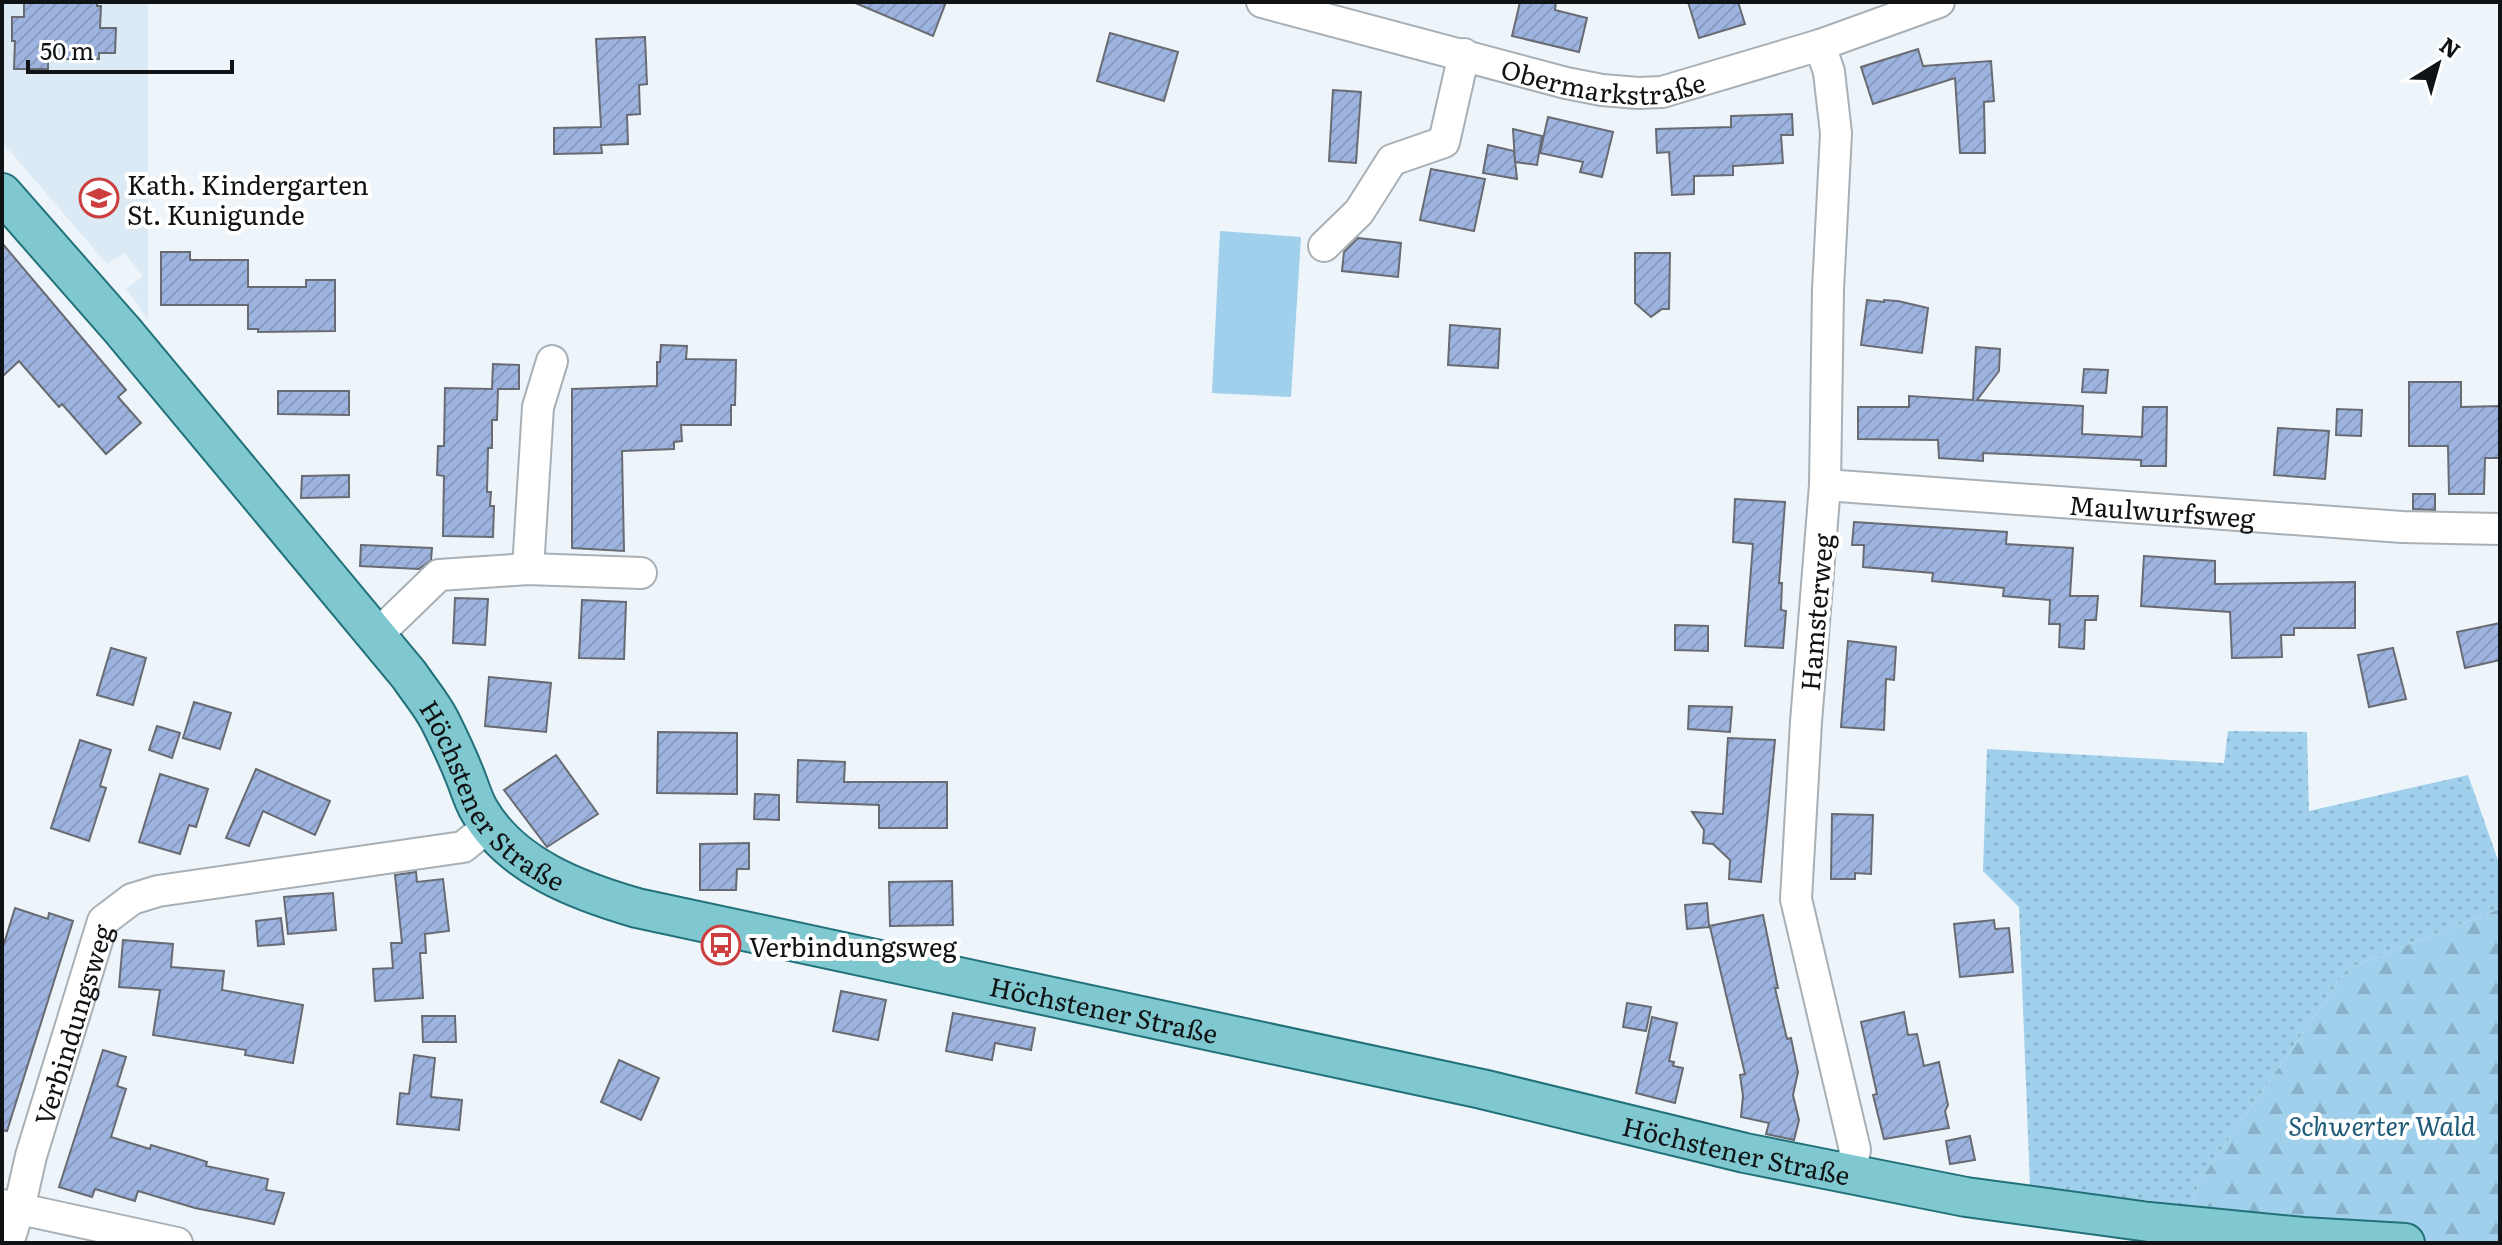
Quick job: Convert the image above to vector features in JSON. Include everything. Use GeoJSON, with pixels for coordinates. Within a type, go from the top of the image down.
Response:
{"type":"FeatureCollection","features":[{"type":"Feature","properties":{"kind":"main road","name":"Höchstener Straße"},"geometry":{"type":"LineString","coordinates":[[2,193],[123,331],[409,675],[438,717],[479,810],[490,825],[509,847],[538,868],[604,899],[1482,1089],[1639,1129],[1850,1175],[2147,1232],[2405,1243]]}},
{"type":"Feature","properties":{"kind":"street","name":"Obermarkstraße"},"geometry":{"type":"LineString","coordinates":[[1262,2],[1566,83],[1638,93],[1681,87],[1820,45],[1939,2]]}},
{"type":"Feature","properties":{"kind":"street","name":"Hamsterweg"},"geometry":{"type":"LineString","coordinates":[[1820,45],[1829,72],[1836,133],[1828,290],[1825,485],[1796,899],[1855,1150],[1850,1175]]}},
{"type":"Feature","properties":{"kind":"street"},"geometry":{"type":"LineString","coordinates":[[1324,246],[1359,212],[1392,160],[1444,142],[1464,54]]}},
{"type":"Feature","properties":{"kind":"street"},"geometry":{"type":"LineString","coordinates":[[528,569],[538,407],[552,361]]}},
{"type":"Feature","properties":{"kind":"street","name":"Maulwurfsweg"},"geometry":{"type":"LineString","coordinates":[[1825,485],[2402,527],[2500,529]]}},
{"type":"Feature","properties":{"kind":"street"},"geometry":{"type":"LineString","coordinates":[[377,635],[439,575],[528,569],[641,573]]}},
{"type":"Feature","properties":{"kind":"street","name":"Verbindungsweg"},"geometry":{"type":"LineString","coordinates":[[8,1243],[10,1207],[31,1156],[103,921],[132,899],[158,891],[463,847],[490,825]]}},
{"type":"Feature","properties":{"kind":"street"},"geometry":{"type":"LineString","coordinates":[[10,1207],[177,1243]]}},
{"type":"Feature","properties":{"kind":"shaded area","name":"Kath. Kindergarten St. Kunigunde"},"geometry":{"type":"Polygon","coordinates":[[[2,2],[148,2],[148,320],[126,289],[143,276],[125,253],[107,264],[2,142],[2,2]]]}},
{"type":"Feature","properties":{"kind":"green space"},"geometry":{"type":"Polygon","coordinates":[[[1220,231],[1301,237],[1291,397],[1212,393],[1220,231]]]}},
{"type":"Feature","properties":{"kind":"green space"},"geometry":{"type":"Polygon","coordinates":[[[2228,731],[2307,732],[2309,811],[2468,775],[2500,866],[2500,909],[2348,968],[2199,1182],[2191,1206],[2030,1186],[2019,907],[1983,871],[1987,749],[2224,763],[2228,731]]]}},
{"type":"Feature","properties":{"kind":"green space","name":"Schwerter Wald"},"geometry":{"type":"Polygon","coordinates":[[[2500,909],[2500,1243],[2178,1243],[2187,1240],[2191,1206],[2199,1182],[2348,968],[2500,909]]]}},
{"type":"Feature","properties":{"kind":"building"},"geometry":{"type":"Polygon","coordinates":[[[24,2],[97,2],[97,6],[101,6],[100,28],[116,28],[115,53],[99,53],[99,59],[48,59],[48,69],[14,69],[12,17],[24,17],[24,2]]]}},
{"type":"Feature","properties":{"kind":"building"},"geometry":{"type":"Polygon","coordinates":[[[853,2],[946,2],[933,36],[853,2]]]}},
{"type":"Feature","properties":{"kind":"building"},"geometry":{"type":"Polygon","coordinates":[[[1520,2],[1556,2],[1555,10],[1587,18],[1579,52],[1512,36],[1520,2]]]}},
{"type":"Feature","properties":{"kind":"building"},"geometry":{"type":"Polygon","coordinates":[[[1688,2],[1738,2],[1745,24],[1699,38],[1688,2]]]}},
{"type":"Feature","properties":{"kind":"building"},"geometry":{"type":"Polygon","coordinates":[[[1110,33],[1178,52],[1164,101],[1097,81],[1110,33]]]}},
{"type":"Feature","properties":{"kind":"building"},"geometry":{"type":"Polygon","coordinates":[[[645,37],[647,84],[639,85],[640,114],[627,115],[628,144],[601,145],[602,153],[554,154],[554,128],[601,127],[596,39],[645,37]]]}},
{"type":"Feature","properties":{"kind":"building"},"geometry":{"type":"Polygon","coordinates":[[[1918,49],[1923,66],[1991,61],[1994,101],[1984,102],[1985,153],[1960,153],[1955,78],[1873,104],[1861,67],[1918,49]]]}},
{"type":"Feature","properties":{"kind":"building"},"geometry":{"type":"Polygon","coordinates":[[[1333,90],[1361,92],[1356,163],[1329,161],[1333,90]]]}},
{"type":"Feature","properties":{"kind":"building"},"geometry":{"type":"Polygon","coordinates":[[[1792,114],[1793,135],[1781,135],[1783,163],[1733,166],[1733,175],[1694,176],[1694,194],[1672,195],[1669,152],[1657,153],[1656,129],[1731,127],[1731,116],[1792,114]]]}},
{"type":"Feature","properties":{"kind":"building"},"geometry":{"type":"Polygon","coordinates":[[[1548,117],[1613,132],[1602,177],[1580,172],[1583,162],[1540,153],[1548,117]]]}},
{"type":"Feature","properties":{"kind":"building"},"geometry":{"type":"Polygon","coordinates":[[[1513,129],[1542,136],[1537,165],[1515,162],[1513,129]]]}},
{"type":"Feature","properties":{"kind":"building"},"geometry":{"type":"Polygon","coordinates":[[[1488,145],[1514,151],[1517,179],[1483,173],[1488,145]]]}},
{"type":"Feature","properties":{"kind":"building"},"geometry":{"type":"Polygon","coordinates":[[[1431,169],[1485,179],[1474,231],[1420,220],[1431,169]]]}},
{"type":"Feature","properties":{"kind":"building"},"geometry":{"type":"Polygon","coordinates":[[[1358,238],[1401,243],[1398,277],[1342,271],[1344,252],[1358,238]]]}},
{"type":"Feature","properties":{"kind":"building"},"geometry":{"type":"Polygon","coordinates":[[[2,243],[126,390],[118,397],[141,423],[106,454],[19,361],[2,377],[2,243]]]}},
{"type":"Feature","properties":{"kind":"building"},"geometry":{"type":"Polygon","coordinates":[[[161,252],[190,252],[190,260],[248,260],[248,287],[306,287],[306,280],[335,280],[335,331],[258,332],[258,329],[248,329],[248,305],[161,305],[161,252]]]}},
{"type":"Feature","properties":{"kind":"building"},"geometry":{"type":"Polygon","coordinates":[[[1635,253],[1670,253],[1669,309],[1662,309],[1651,317],[1635,303],[1635,253]]]}},
{"type":"Feature","properties":{"kind":"building"},"geometry":{"type":"Polygon","coordinates":[[[1867,300],[1898,301],[1928,308],[1922,353],[1861,345],[1867,300]]]}},
{"type":"Feature","properties":{"kind":"building"},"geometry":{"type":"Polygon","coordinates":[[[1450,325],[1500,329],[1498,368],[1448,365],[1450,325]]]}},
{"type":"Feature","properties":{"kind":"building"},"geometry":{"type":"Polygon","coordinates":[[[661,345],[687,346],[686,359],[736,360],[735,405],[731,405],[731,425],[681,425],[682,441],[674,442],[674,449],[622,451],[624,551],[572,548],[572,389],[657,386],[661,345]]]}},
{"type":"Feature","properties":{"kind":"building"},"geometry":{"type":"Polygon","coordinates":[[[1976,347],[2000,349],[1999,371],[1977,400],[2083,406],[2082,434],[2142,437],[2143,407],[2167,407],[2166,466],[2141,466],[2141,460],[1983,453],[1983,461],[1939,458],[1938,440],[1858,439],[1858,407],[1909,407],[1909,396],[1973,400],[1976,347]]]}},
{"type":"Feature","properties":{"kind":"building"},"geometry":{"type":"Polygon","coordinates":[[[493,364],[519,365],[519,389],[498,389],[497,420],[492,420],[487,492],[491,492],[490,506],[494,506],[493,537],[443,536],[444,476],[437,475],[438,446],[444,446],[445,388],[492,389],[493,364]]]}},
{"type":"Feature","properties":{"kind":"building"},"geometry":{"type":"Polygon","coordinates":[[[2084,369],[2108,370],[2106,393],[2082,392],[2084,369]]]}},
{"type":"Feature","properties":{"kind":"building"},"geometry":{"type":"Polygon","coordinates":[[[2409,382],[2461,382],[2461,407],[2500,406],[2500,458],[2485,458],[2484,494],[2449,494],[2448,446],[2409,446],[2409,382]]]}},
{"type":"Feature","properties":{"kind":"building"},"geometry":{"type":"Polygon","coordinates":[[[278,391],[349,391],[349,415],[278,414],[278,391]]]}},
{"type":"Feature","properties":{"kind":"building"},"geometry":{"type":"Polygon","coordinates":[[[2337,409],[2362,410],[2361,436],[2336,435],[2337,409]]]}},
{"type":"Feature","properties":{"kind":"building"},"geometry":{"type":"Polygon","coordinates":[[[2278,428],[2329,431],[2325,479],[2274,475],[2278,428]]]}},
{"type":"Feature","properties":{"kind":"building"},"geometry":{"type":"Polygon","coordinates":[[[349,475],[349,497],[301,498],[302,476],[349,475]]]}},
{"type":"Feature","properties":{"kind":"building"},"geometry":{"type":"Polygon","coordinates":[[[2413,494],[2435,494],[2435,510],[2413,509],[2413,494]]]}},
{"type":"Feature","properties":{"kind":"building"},"geometry":{"type":"Polygon","coordinates":[[[1735,499],[1785,502],[1779,583],[1782,583],[1781,610],[1786,611],[1783,648],[1745,646],[1753,544],[1733,542],[1735,499]]]}},
{"type":"Feature","properties":{"kind":"building"},"geometry":{"type":"Polygon","coordinates":[[[1854,522],[2007,532],[2006,544],[2073,548],[2070,596],[2098,596],[2096,620],[2085,620],[2084,649],[2059,647],[2060,624],[2049,624],[2050,600],[2003,596],[2004,588],[1932,581],[1933,573],[1863,567],[1864,545],[1852,545],[1854,522]]]}},
{"type":"Feature","properties":{"kind":"building"},"geometry":{"type":"Polygon","coordinates":[[[361,545],[432,548],[431,560],[419,569],[360,566],[361,545]]]}},
{"type":"Feature","properties":{"kind":"building"},"geometry":{"type":"Polygon","coordinates":[[[2144,556],[2215,561],[2215,584],[2355,582],[2355,628],[2294,628],[2294,635],[2281,635],[2282,657],[2232,658],[2230,612],[2141,606],[2144,556]]]}},
{"type":"Feature","properties":{"kind":"building"},"geometry":{"type":"Polygon","coordinates":[[[455,598],[488,599],[485,645],[453,643],[455,598]]]}},
{"type":"Feature","properties":{"kind":"building"},"geometry":{"type":"Polygon","coordinates":[[[582,600],[626,602],[624,659],[579,658],[582,600]]]}},
{"type":"Feature","properties":{"kind":"building"},"geometry":{"type":"Polygon","coordinates":[[[2500,623],[2500,660],[2465,668],[2457,632],[2500,623]]]}},
{"type":"Feature","properties":{"kind":"building"},"geometry":{"type":"Polygon","coordinates":[[[1675,625],[1708,626],[1708,651],[1675,650],[1675,625]]]}},
{"type":"Feature","properties":{"kind":"building"},"geometry":{"type":"Polygon","coordinates":[[[1848,641],[1896,647],[1894,680],[1886,679],[1884,730],[1841,727],[1848,641]]]}},
{"type":"Feature","properties":{"kind":"building"},"geometry":{"type":"Polygon","coordinates":[[[111,648],[146,658],[133,705],[97,695],[111,648]]]}},
{"type":"Feature","properties":{"kind":"building"},"geometry":{"type":"Polygon","coordinates":[[[2393,648],[2406,699],[2369,707],[2358,655],[2393,648]]]}},
{"type":"Feature","properties":{"kind":"building"},"geometry":{"type":"Polygon","coordinates":[[[489,677],[551,683],[546,732],[485,726],[489,677]]]}},
{"type":"Feature","properties":{"kind":"building"},"geometry":{"type":"Polygon","coordinates":[[[194,702],[231,713],[220,749],[183,738],[194,702]]]}},
{"type":"Feature","properties":{"kind":"building"},"geometry":{"type":"Polygon","coordinates":[[[1689,706],[1732,707],[1730,732],[1688,729],[1689,706]]]}},
{"type":"Feature","properties":{"kind":"building"},"geometry":{"type":"Polygon","coordinates":[[[157,726],[180,733],[172,758],[149,750],[157,726]]]}},
{"type":"Feature","properties":{"kind":"building"},"geometry":{"type":"Polygon","coordinates":[[[658,732],[737,733],[737,794],[657,793],[658,732]]]}},
{"type":"Feature","properties":{"kind":"building"},"geometry":{"type":"Polygon","coordinates":[[[1728,738],[1775,740],[1761,882],[1729,879],[1730,860],[1713,844],[1703,843],[1704,830],[1692,812],[1723,814],[1728,738]]]}},
{"type":"Feature","properties":{"kind":"building"},"geometry":{"type":"Polygon","coordinates":[[[80,740],[111,750],[100,786],[106,788],[89,841],[51,828],[80,740]]]}},
{"type":"Feature","properties":{"kind":"building"},"geometry":{"type":"Polygon","coordinates":[[[556,755],[598,814],[547,847],[504,790],[556,755]]]}},
{"type":"Feature","properties":{"kind":"building"},"geometry":{"type":"Polygon","coordinates":[[[798,760],[845,762],[844,782],[947,782],[947,828],[879,828],[879,805],[797,802],[798,760]]]}},
{"type":"Feature","properties":{"kind":"building"},"geometry":{"type":"Polygon","coordinates":[[[256,769],[330,801],[315,835],[263,811],[249,846],[226,838],[256,769]]]}},
{"type":"Feature","properties":{"kind":"building"},"geometry":{"type":"Polygon","coordinates":[[[160,774],[208,789],[196,827],[189,825],[180,854],[139,842],[160,774]]]}},
{"type":"Feature","properties":{"kind":"building"},"geometry":{"type":"Polygon","coordinates":[[[755,794],[779,795],[779,820],[754,819],[755,794]]]}},
{"type":"Feature","properties":{"kind":"building"},"geometry":{"type":"Polygon","coordinates":[[[1832,814],[1873,815],[1871,874],[1855,873],[1855,879],[1831,879],[1832,814]]]}},
{"type":"Feature","properties":{"kind":"building"},"geometry":{"type":"Polygon","coordinates":[[[749,843],[749,869],[737,869],[736,890],[700,890],[700,844],[749,843]]]}},
{"type":"Feature","properties":{"kind":"building"},"geometry":{"type":"Polygon","coordinates":[[[416,872],[417,882],[443,879],[449,931],[425,934],[426,953],[420,953],[423,998],[375,1001],[373,969],[393,968],[391,943],[402,943],[395,875],[416,872]]]}},
{"type":"Feature","properties":{"kind":"building"},"geometry":{"type":"Polygon","coordinates":[[[952,881],[953,925],[890,926],[889,882],[952,881]]]}},
{"type":"Feature","properties":{"kind":"building"},"geometry":{"type":"Polygon","coordinates":[[[333,893],[336,930],[288,934],[284,897],[333,893]]]}},
{"type":"Feature","properties":{"kind":"building"},"geometry":{"type":"Polygon","coordinates":[[[1707,903],[1709,926],[1763,915],[1778,988],[1775,988],[1798,1072],[1793,1095],[1799,1120],[1794,1140],[1766,1134],[1769,1123],[1741,1117],[1743,1096],[1740,1075],[1745,1074],[1710,927],[1687,929],[1685,905],[1707,903]]]}},
{"type":"Feature","properties":{"kind":"building"},"geometry":{"type":"Polygon","coordinates":[[[15,908],[48,919],[49,913],[73,921],[7,1131],[2,1130],[2,950],[15,908]]]}},
{"type":"Feature","properties":{"kind":"building"},"geometry":{"type":"Polygon","coordinates":[[[281,918],[284,944],[258,946],[256,921],[281,918]]]}},
{"type":"Feature","properties":{"kind":"building"},"geometry":{"type":"Polygon","coordinates":[[[1994,920],[1995,929],[2009,928],[2013,972],[1960,977],[1954,924],[1994,920]]]}},
{"type":"Feature","properties":{"kind":"building"},"geometry":{"type":"Polygon","coordinates":[[[123,940],[173,944],[171,967],[224,971],[222,990],[303,1005],[293,1063],[245,1055],[246,1050],[153,1035],[160,990],[119,987],[123,940]]]}},
{"type":"Feature","properties":{"kind":"building"},"geometry":{"type":"Polygon","coordinates":[[[841,991],[886,1000],[878,1040],[833,1031],[841,991]]]}},
{"type":"Feature","properties":{"kind":"building"},"geometry":{"type":"Polygon","coordinates":[[[1627,1003],[1651,1007],[1646,1031],[1623,1027],[1627,1003]]]}},
{"type":"Feature","properties":{"kind":"building"},"geometry":{"type":"Polygon","coordinates":[[[1904,1012],[1908,1035],[1917,1034],[1924,1066],[1939,1062],[1948,1105],[1945,1111],[1949,1128],[1884,1139],[1861,1022],[1904,1012]]]}},
{"type":"Feature","properties":{"kind":"building"},"geometry":{"type":"Polygon","coordinates":[[[953,1013],[1035,1028],[1031,1050],[995,1043],[992,1060],[946,1051],[953,1013]]]}},
{"type":"Feature","properties":{"kind":"building"},"geometry":{"type":"Polygon","coordinates":[[[422,1016],[455,1016],[456,1042],[423,1042],[422,1016]]]}},
{"type":"Feature","properties":{"kind":"building"},"geometry":{"type":"Polygon","coordinates":[[[1652,1017],[1677,1023],[1669,1061],[1674,1062],[1673,1066],[1683,1068],[1675,1103],[1636,1093],[1652,1017]]]}},
{"type":"Feature","properties":{"kind":"building"},"geometry":{"type":"Polygon","coordinates":[[[103,1050],[126,1057],[117,1086],[126,1089],[111,1137],[195,1158],[207,1162],[206,1166],[268,1179],[266,1190],[284,1193],[274,1224],[195,1208],[138,1191],[135,1201],[95,1189],[92,1197],[59,1187],[103,1050]]]}},
{"type":"Feature","properties":{"kind":"building"},"geometry":{"type":"Polygon","coordinates":[[[414,1055],[435,1058],[431,1097],[462,1100],[459,1130],[397,1124],[400,1093],[409,1094],[414,1055]]]}},
{"type":"Feature","properties":{"kind":"building"},"geometry":{"type":"Polygon","coordinates":[[[619,1060],[659,1078],[641,1120],[601,1102],[619,1060]]]}},
{"type":"Feature","properties":{"kind":"building"},"geometry":{"type":"Polygon","coordinates":[[[1970,1136],[1975,1160],[1950,1164],[1946,1141],[1970,1136]]]}},
{"type":"Feature","properties":{"kind":"place","name":"Kath. Kindergarten St. Kunigunde"},"geometry":{"type":"Point","coordinates":[99,198]}},
{"type":"Feature","properties":{"kind":"place","name":"Verbindungsweg"},"geometry":{"type":"Point","coordinates":[721,945]}}]}
